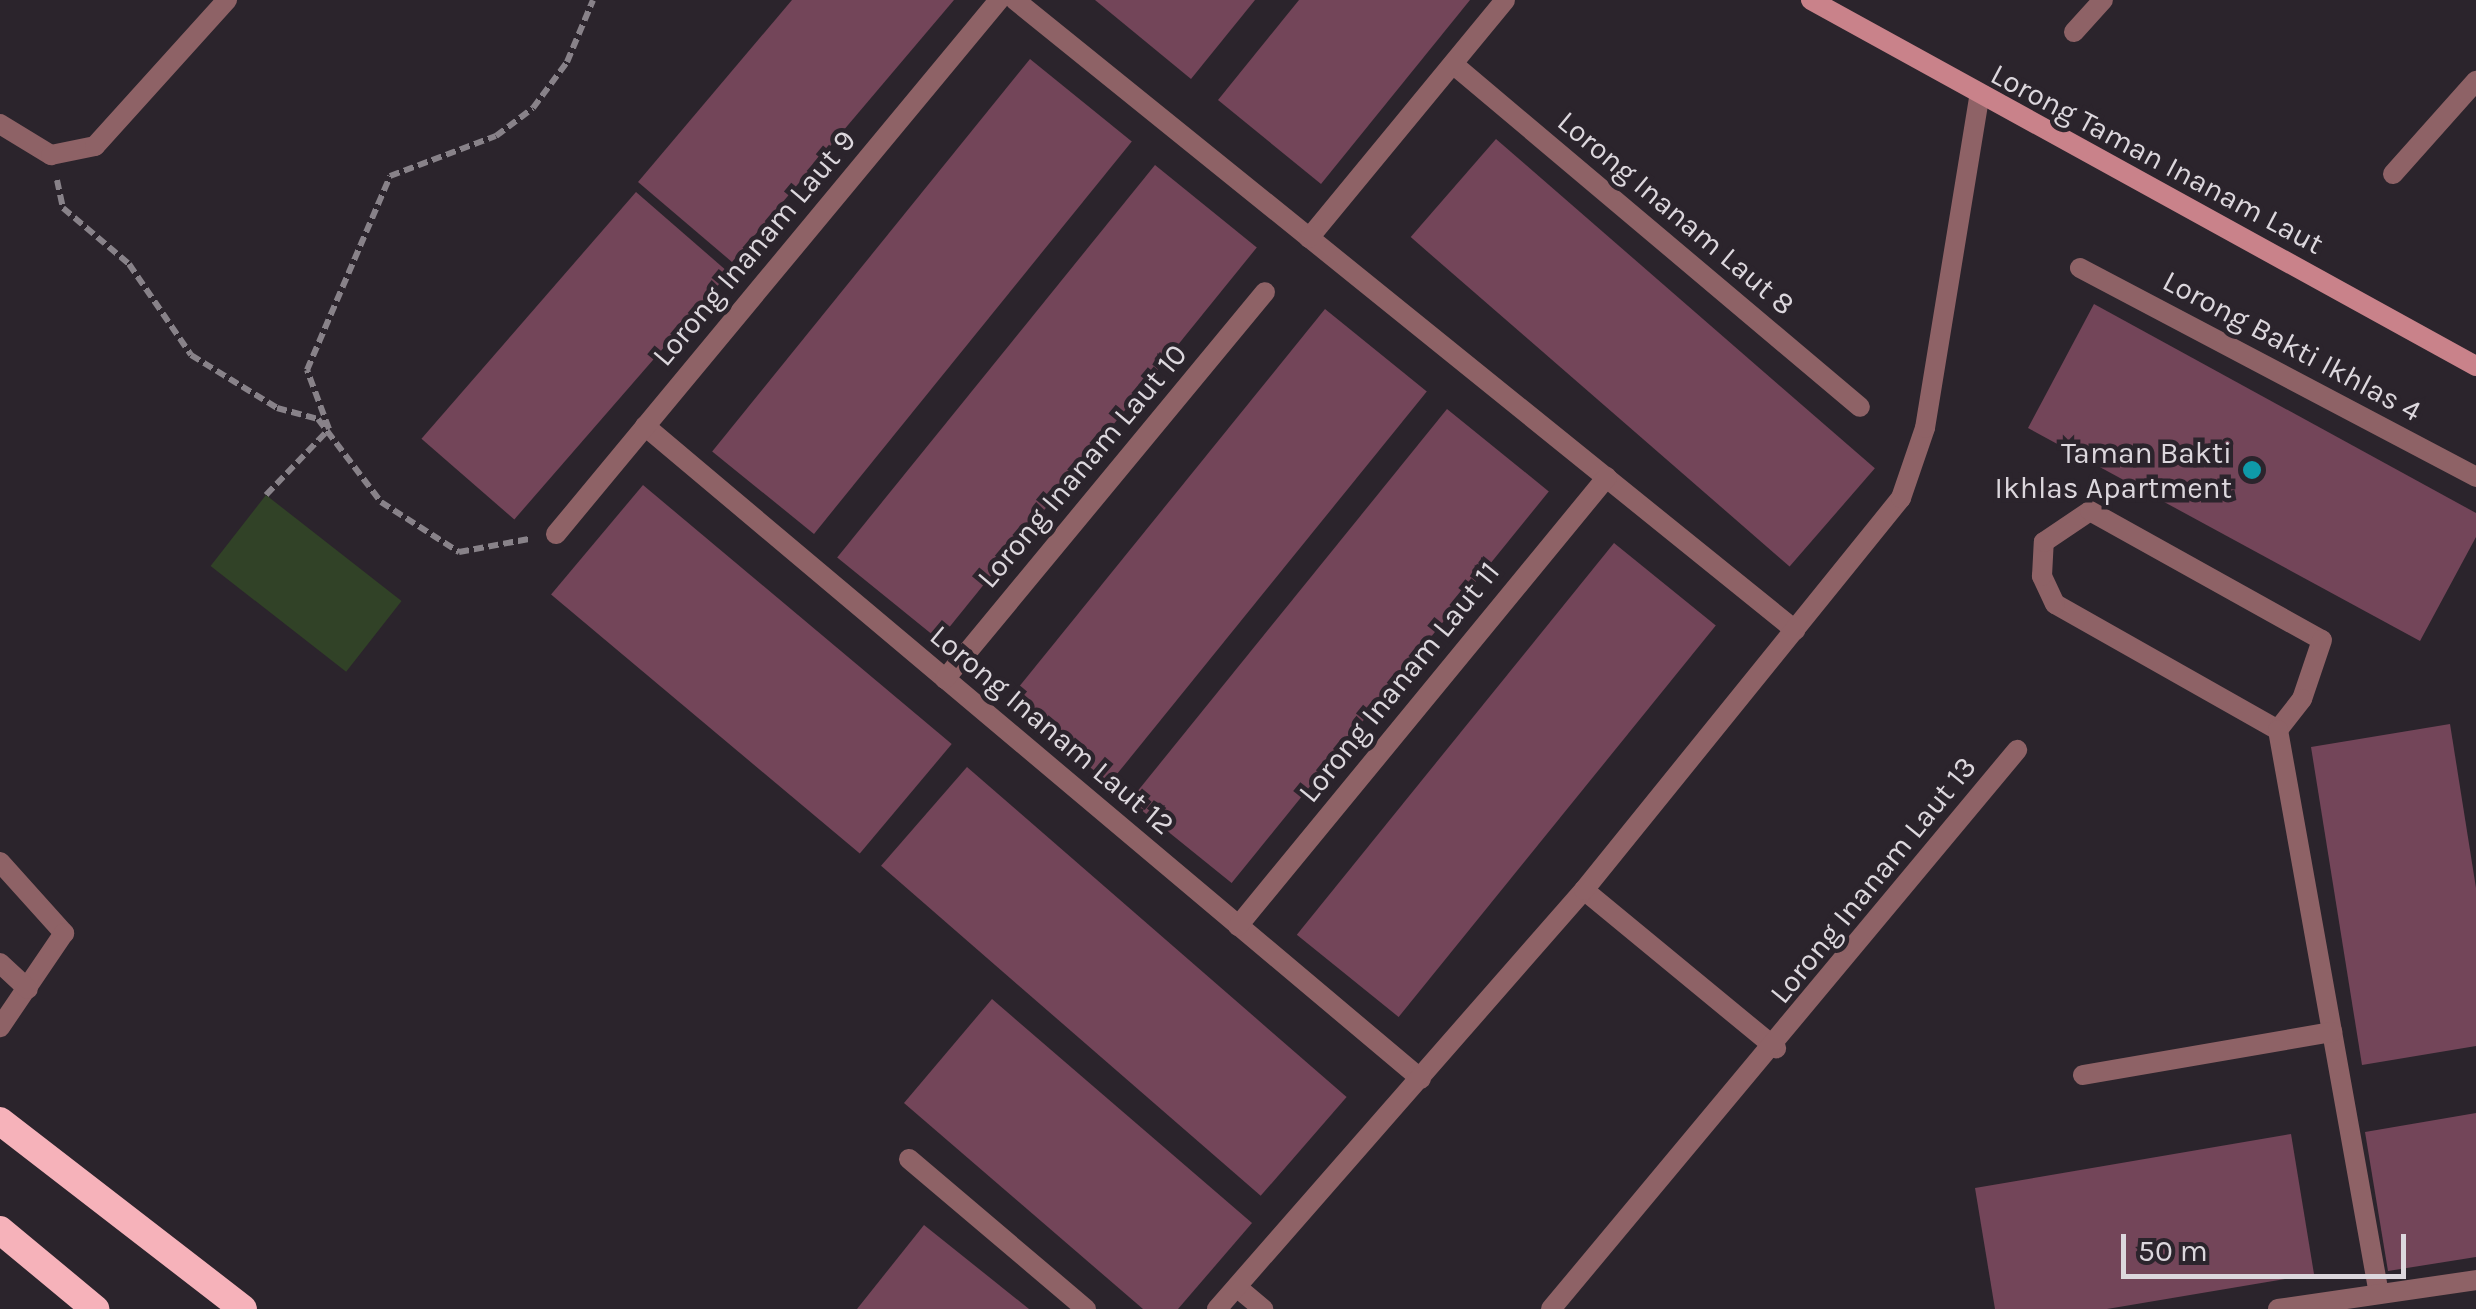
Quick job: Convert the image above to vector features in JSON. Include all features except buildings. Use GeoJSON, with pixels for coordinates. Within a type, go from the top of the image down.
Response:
{"type":"FeatureCollection","features":[{"type":"Feature","properties":{"kind":"highway"},"geometry":{"type":"LineString","coordinates":[[0,1121],[243,1309]]}},
{"type":"Feature","properties":{"kind":"highway"},"geometry":{"type":"LineString","coordinates":[[0,1230],[96,1309]]}},
{"type":"Feature","properties":{"kind":"main road","name":"Lorong Taman Inanam Laut"},"geometry":{"type":"LineString","coordinates":[[1811,0],[1979,97],[2476,366]]}},
{"type":"Feature","properties":{"kind":"street"},"geometry":{"type":"LineString","coordinates":[[0,124],[51,155],[74,156],[112,132],[226,0]]}},
{"type":"Feature","properties":{"kind":"street","name":"Lorong Inanam Laut 9"},"geometry":{"type":"LineString","coordinates":[[556,534],[999,0]]}},
{"type":"Feature","properties":{"kind":"street"},"geometry":{"type":"LineString","coordinates":[[1015,0],[1795,630]]}},
{"type":"Feature","properties":{"kind":"street"},"geometry":{"type":"LineString","coordinates":[[1309,238],[1505,0]]}},
{"type":"Feature","properties":{"kind":"street"},"geometry":{"type":"LineString","coordinates":[[2074,32],[2103,0]]}},
{"type":"Feature","properties":{"kind":"street","name":"Lorong Inanam Laut 8"},"geometry":{"type":"LineString","coordinates":[[1453,64],[1860,407]]}},
{"type":"Feature","properties":{"kind":"street"},"geometry":{"type":"LineString","coordinates":[[2394,174],[2476,81]]}},
{"type":"Feature","properties":{"kind":"street"},"geometry":{"type":"LineString","coordinates":[[1217,1309],[1584,890],[1882,526],[1915,465],[1979,97]]}},
{"type":"Feature","properties":{"kind":"street","name":"Lorong Bakti Ikhlas 4"},"geometry":{"type":"LineString","coordinates":[[2080,268],[2476,477]]}},
{"type":"Feature","properties":{"kind":"street","name":"Lorong Inanam Laut 10"},"geometry":{"type":"LineString","coordinates":[[945,679],[1265,292]]}},
{"type":"Feature","properties":{"kind":"street","name":"Lorong Inanam Laut 12"},"geometry":{"type":"LineString","coordinates":[[646,426],[1420,1080]]}},
{"type":"Feature","properties":{"kind":"street","name":"Lorong Inanam Laut 11"},"geometry":{"type":"LineString","coordinates":[[1238,926],[1607,477]]}},
{"type":"Feature","properties":{"kind":"street"},"geometry":{"type":"LineString","coordinates":[[2278,730],[2056,604],[2042,576],[2044,542],[2090,511],[2304,622],[2322,640],[2321,658],[2278,730],[2379,1294]]}},
{"type":"Feature","properties":{"kind":"street","name":"Lorong Inanam Laut 13"},"geometry":{"type":"LineString","coordinates":[[1551,1309],[1776,1048],[2017,750]]}},
{"type":"Feature","properties":{"kind":"street"},"geometry":{"type":"LineString","coordinates":[[0,862],[64,933],[0,1027]]}},
{"type":"Feature","properties":{"kind":"street","name":"Lorong Inanam Laut 13"},"geometry":{"type":"LineString","coordinates":[[1584,890],[1776,1048]]}},
{"type":"Feature","properties":{"kind":"street"},"geometry":{"type":"LineString","coordinates":[[0,963],[28,989]]}},
{"type":"Feature","properties":{"kind":"street"},"geometry":{"type":"LineString","coordinates":[[2083,1075],[2332,1032]]}},
{"type":"Feature","properties":{"kind":"street"},"geometry":{"type":"LineString","coordinates":[[909,1159],[1086,1309]]}},
{"type":"Feature","properties":{"kind":"street"},"geometry":{"type":"LineString","coordinates":[[2278,1309],[2476,1280]]}},
{"type":"Feature","properties":{"kind":"street"},"geometry":{"type":"LineString","coordinates":[[1238,1288],[1263,1309]]}},
{"type":"Feature","properties":{"kind":"path"},"geometry":{"type":"LineString","coordinates":[[556,534],[459,552],[381,502],[329,428],[307,370],[390,176],[496,136],[533,108],[567,62],[593,0]]}},
{"type":"Feature","properties":{"kind":"path"},"geometry":{"type":"LineString","coordinates":[[51,155],[64,208],[129,264],[191,354],[329,428]]}},
{"type":"Feature","properties":{"kind":"path"},"geometry":{"type":"LineString","coordinates":[[266,495],[329,428]]}},
{"type":"Feature","properties":{"kind":"green space"},"geometry":{"type":"Polygon","coordinates":[[[266,495],[402,601],[346,672],[211,566],[266,495]]]}},
{"type":"Feature","properties":{"kind":"place","name":"Taman Bakti Ikhlas Apartment"},"geometry":{"type":"Point","coordinates":[2252,470]}}]}
